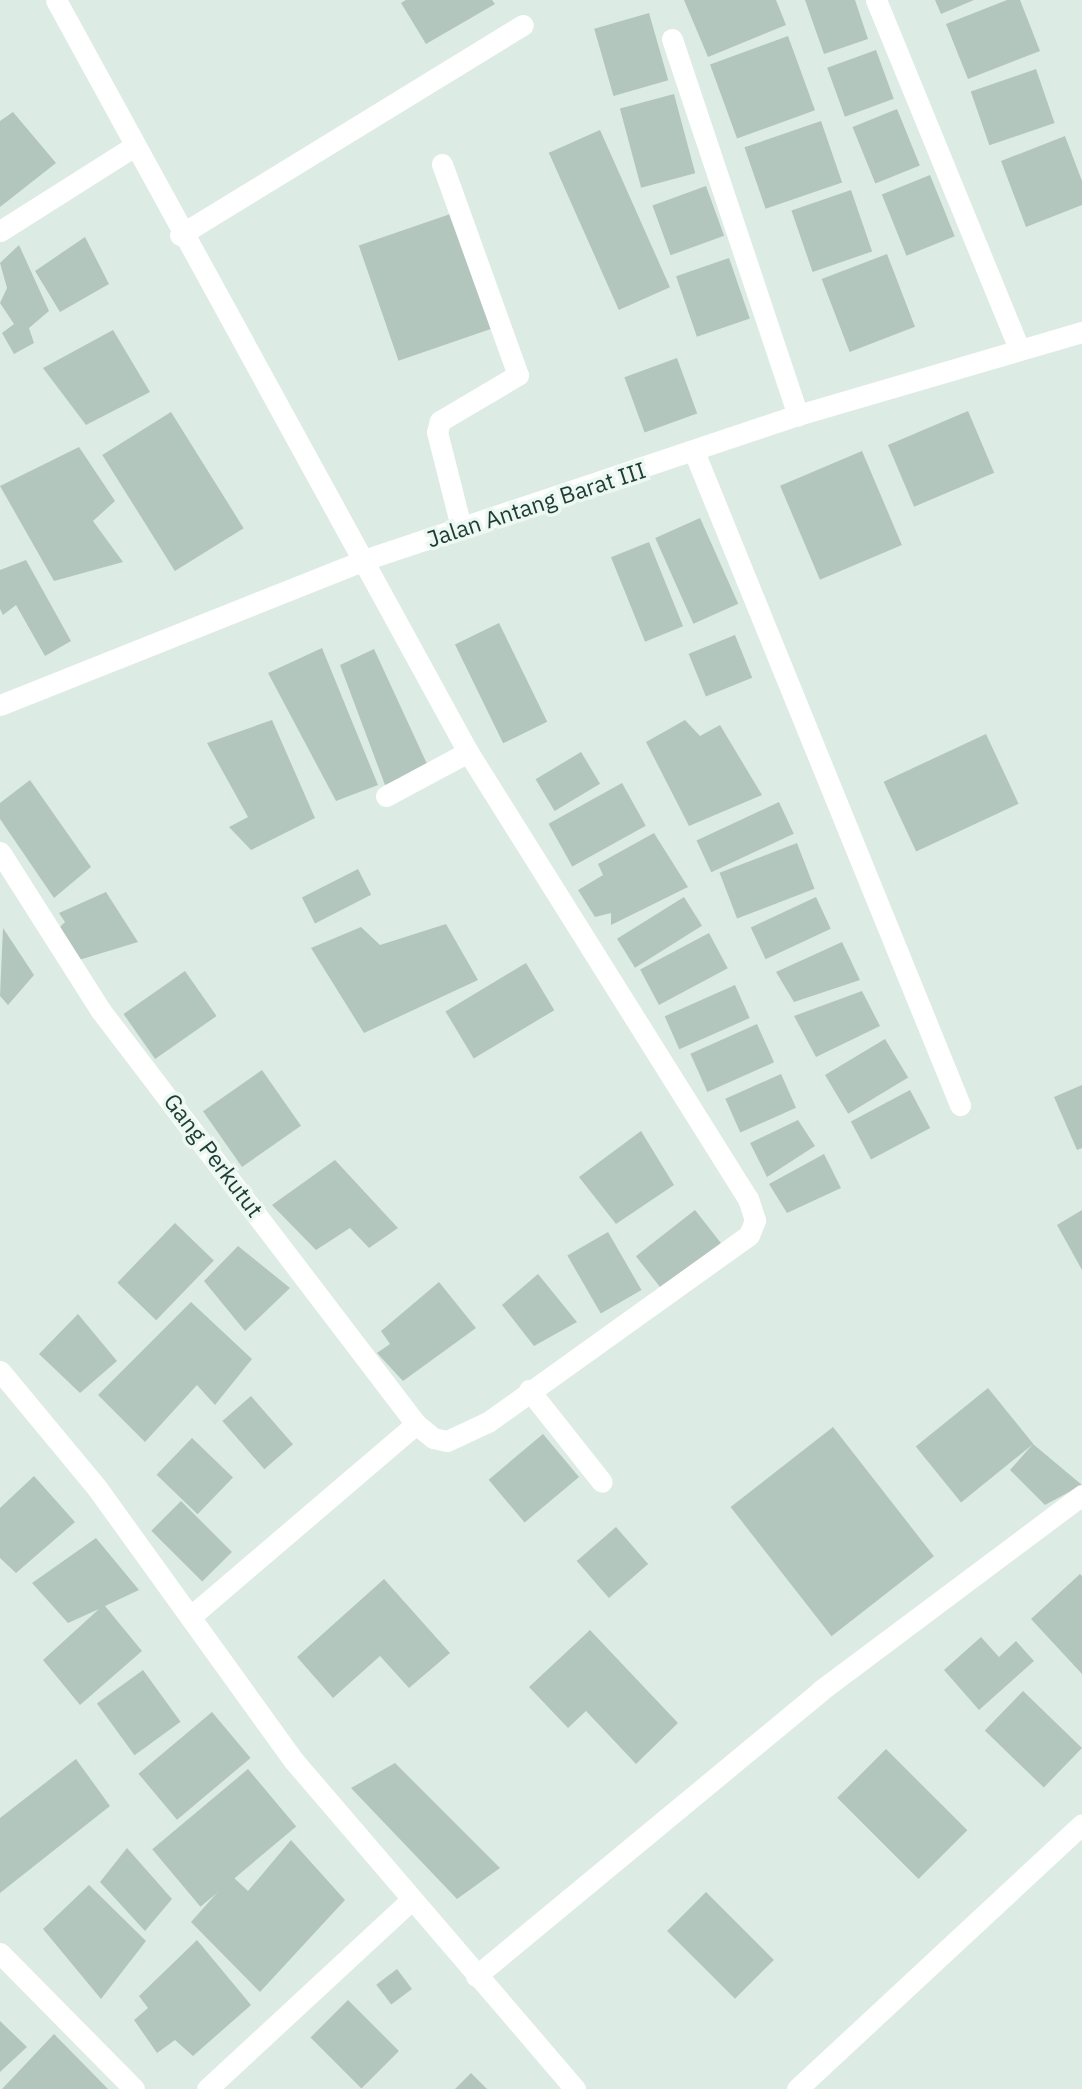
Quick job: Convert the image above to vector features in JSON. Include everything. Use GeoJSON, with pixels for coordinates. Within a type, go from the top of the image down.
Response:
{"type":"FeatureCollection","features":[{"type":"Feature","properties":{"kind":"street"},"geometry":{"type":"LineString","coordinates":[[56,0],[294,444],[367,559],[468,752],[748,1199],[755,1220],[738,1246],[529,1390],[602,1482]]}},
{"type":"Feature","properties":{"kind":"street"},"geometry":{"type":"LineString","coordinates":[[876,0],[1019,348]]}},
{"type":"Feature","properties":{"kind":"street"},"geometry":{"type":"LineString","coordinates":[[180,235],[523,25]]}},
{"type":"Feature","properties":{"kind":"street"},"geometry":{"type":"LineString","coordinates":[[672,39],[798,415]]}},
{"type":"Feature","properties":{"kind":"street"},"geometry":{"type":"LineString","coordinates":[[0,231],[134,147]]}},
{"type":"Feature","properties":{"kind":"street"},"geometry":{"type":"LineString","coordinates":[[442,164],[518,375],[440,421],[437,432],[461,527]]}},
{"type":"Feature","properties":{"kind":"street","name":"Jalan Antang Barat III"},"geometry":{"type":"LineString","coordinates":[[0,705],[367,559],[695,454],[798,415],[1019,348],[1082,332]]}},
{"type":"Feature","properties":{"kind":"street"},"geometry":{"type":"LineString","coordinates":[[695,454],[960,1105]]}},
{"type":"Feature","properties":{"kind":"street"},"geometry":{"type":"LineString","coordinates":[[386,796],[468,752]]}},
{"type":"Feature","properties":{"kind":"street","name":"Gang Perkutut"},"geometry":{"type":"LineString","coordinates":[[0,852],[101,1011],[416,1424],[447,1441],[488,1423],[529,1390]]}},
{"type":"Feature","properties":{"kind":"street"},"geometry":{"type":"LineString","coordinates":[[0,1371],[89,1479],[294,1761],[411,1901],[576,2089]]}},
{"type":"Feature","properties":{"kind":"street"},"geometry":{"type":"LineString","coordinates":[[190,1617],[416,1424]]}},
{"type":"Feature","properties":{"kind":"street"},"geometry":{"type":"LineString","coordinates":[[476,1976],[820,1691],[1082,1495]]}},
{"type":"Feature","properties":{"kind":"street"},"geometry":{"type":"LineString","coordinates":[[797,2089],[1082,1824]]}},
{"type":"Feature","properties":{"kind":"street"},"geometry":{"type":"LineString","coordinates":[[207,2089],[411,1901]]}},
{"type":"Feature","properties":{"kind":"street"},"geometry":{"type":"LineString","coordinates":[[0,1953],[134,2089]]}},
{"type":"Feature","properties":{"kind":"building"},"geometry":{"type":"Polygon","coordinates":[[[406,0],[492,0],[495,4],[426,44],[401,3],[406,0]]]}},
{"type":"Feature","properties":{"kind":"building"},"geometry":{"type":"Polygon","coordinates":[[[684,0],[776,0],[786,25],[708,57],[684,0]]]}},
{"type":"Feature","properties":{"kind":"building"},"geometry":{"type":"Polygon","coordinates":[[[805,0],[855,0],[868,39],[824,54],[805,0]]]}},
{"type":"Feature","properties":{"kind":"building"},"geometry":{"type":"Polygon","coordinates":[[[935,0],[974,0],[941,14],[935,0]]]}},
{"type":"Feature","properties":{"kind":"building"},"geometry":{"type":"Polygon","coordinates":[[[1007,0],[1020,0],[1040,51],[968,79],[946,24],[1007,0]]]}},
{"type":"Feature","properties":{"kind":"building"},"geometry":{"type":"Polygon","coordinates":[[[649,13],[668,80],[614,96],[594,29],[649,13]]]}},
{"type":"Feature","properties":{"kind":"building"},"geometry":{"type":"Polygon","coordinates":[[[788,36],[815,110],[737,139],[710,64],[788,36]]]}},
{"type":"Feature","properties":{"kind":"building"},"geometry":{"type":"Polygon","coordinates":[[[876,50],[894,99],[845,117],[827,68],[876,50]]]}},
{"type":"Feature","properties":{"kind":"building"},"geometry":{"type":"Polygon","coordinates":[[[1036,69],[1055,123],[989,145],[971,91],[1036,69]]]}},
{"type":"Feature","properties":{"kind":"building"},"geometry":{"type":"Polygon","coordinates":[[[674,94],[695,173],[641,188],[620,108],[674,94]]]}},
{"type":"Feature","properties":{"kind":"building"},"geometry":{"type":"Polygon","coordinates":[[[897,109],[920,166],[875,184],[852,127],[897,109]]]}},
{"type":"Feature","properties":{"kind":"building"},"geometry":{"type":"Polygon","coordinates":[[[13,112],[56,163],[0,207],[0,121],[13,112]]]}},
{"type":"Feature","properties":{"kind":"building"},"geometry":{"type":"Polygon","coordinates":[[[821,121],[842,182],[766,209],[744,147],[821,121]]]}},
{"type":"Feature","properties":{"kind":"building"},"geometry":{"type":"Polygon","coordinates":[[[600,130],[670,287],[619,310],[549,153],[600,130]]]}},
{"type":"Feature","properties":{"kind":"building"},"geometry":{"type":"Polygon","coordinates":[[[1065,136],[1082,181],[1082,205],[1026,227],[1001,161],[1065,136]]]}},
{"type":"Feature","properties":{"kind":"building"},"geometry":{"type":"Polygon","coordinates":[[[930,175],[955,236],[907,256],[882,194],[930,175]]]}},
{"type":"Feature","properties":{"kind":"building"},"geometry":{"type":"Polygon","coordinates":[[[706,186],[724,236],[671,255],[652,205],[706,186]]]}},
{"type":"Feature","properties":{"kind":"building"},"geometry":{"type":"Polygon","coordinates":[[[851,190],[872,251],[813,272],[791,211],[851,190]]]}},
{"type":"Feature","properties":{"kind":"building"},"geometry":{"type":"Polygon","coordinates":[[[459,211],[499,326],[398,361],[359,246],[459,211]]]}},
{"type":"Feature","properties":{"kind":"building"},"geometry":{"type":"Polygon","coordinates":[[[85,237],[109,284],[60,312],[35,271],[85,237]]]}},
{"type":"Feature","properties":{"kind":"building"},"geometry":{"type":"Polygon","coordinates":[[[19,245],[49,311],[29,328],[34,343],[14,354],[2,333],[14,324],[0,303],[7,288],[0,263],[19,245]]]}},
{"type":"Feature","properties":{"kind":"building"},"geometry":{"type":"Polygon","coordinates":[[[887,254],[915,327],[850,352],[822,279],[887,254]]]}},
{"type":"Feature","properties":{"kind":"building"},"geometry":{"type":"Polygon","coordinates":[[[729,258],[750,319],[697,337],[676,276],[729,258]]]}},
{"type":"Feature","properties":{"kind":"building"},"geometry":{"type":"Polygon","coordinates":[[[113,330],[150,392],[86,425],[43,368],[113,330]]]}},
{"type":"Feature","properties":{"kind":"building"},"geometry":{"type":"Polygon","coordinates":[[[677,358],[697,413],[645,433],[624,377],[677,358]]]}},
{"type":"Feature","properties":{"kind":"building"},"geometry":{"type":"Polygon","coordinates":[[[968,411],[994,473],[914,507],[888,445],[968,411]]]}},
{"type":"Feature","properties":{"kind":"building"},"geometry":{"type":"Polygon","coordinates":[[[171,412],[244,528],[175,571],[102,455],[171,412]]]}},
{"type":"Feature","properties":{"kind":"building"},"geometry":{"type":"Polygon","coordinates":[[[79,447],[115,501],[93,521],[123,562],[54,581],[0,486],[79,447]]]}},
{"type":"Feature","properties":{"kind":"building"},"geometry":{"type":"Polygon","coordinates":[[[862,451],[902,545],[820,580],[780,486],[862,451]]]}},
{"type":"Feature","properties":{"kind":"building"},"geometry":{"type":"Polygon","coordinates":[[[700,518],[738,604],[693,624],[655,538],[700,518]]]}},
{"type":"Feature","properties":{"kind":"building"},"geometry":{"type":"Polygon","coordinates":[[[649,542],[683,626],[645,642],[611,557],[649,542]]]}},
{"type":"Feature","properties":{"kind":"building"},"geometry":{"type":"Polygon","coordinates":[[[26,560],[71,641],[45,656],[16,605],[3,615],[0,609],[0,570],[26,560]]]}},
{"type":"Feature","properties":{"kind":"building"},"geometry":{"type":"Polygon","coordinates":[[[499,623],[547,722],[503,743],[455,644],[499,623]]]}},
{"type":"Feature","properties":{"kind":"building"},"geometry":{"type":"Polygon","coordinates":[[[735,635],[752,678],[706,696],[689,654],[735,635]]]}},
{"type":"Feature","properties":{"kind":"building"},"geometry":{"type":"Polygon","coordinates":[[[322,648],[378,785],[336,801],[268,673],[322,648]]]}},
{"type":"Feature","properties":{"kind":"building"},"geometry":{"type":"Polygon","coordinates":[[[374,649],[428,766],[385,785],[340,665],[374,649]]]}},
{"type":"Feature","properties":{"kind":"building"},"geometry":{"type":"Polygon","coordinates":[[[272,720],[315,818],[251,850],[229,827],[248,817],[207,743],[272,720]]]}},
{"type":"Feature","properties":{"kind":"building"},"geometry":{"type":"Polygon","coordinates":[[[685,720],[700,736],[720,725],[762,795],[689,826],[646,742],[685,720]]]}},
{"type":"Feature","properties":{"kind":"building"},"geometry":{"type":"Polygon","coordinates":[[[986,734],[1019,804],[916,852],[884,782],[986,734]]]}},
{"type":"Feature","properties":{"kind":"building"},"geometry":{"type":"Polygon","coordinates":[[[581,752],[600,784],[555,811],[536,779],[581,752]]]}},
{"type":"Feature","properties":{"kind":"building"},"geometry":{"type":"Polygon","coordinates":[[[30,780],[91,867],[54,898],[0,819],[0,803],[30,780]]]}},
{"type":"Feature","properties":{"kind":"building"},"geometry":{"type":"Polygon","coordinates":[[[622,783],[646,826],[572,867],[549,824],[622,783]]]}},
{"type":"Feature","properties":{"kind":"building"},"geometry":{"type":"Polygon","coordinates":[[[779,802],[794,834],[711,872],[697,840],[779,802]]]}},
{"type":"Feature","properties":{"kind":"building"},"geometry":{"type":"Polygon","coordinates":[[[654,833],[688,887],[611,925],[611,913],[595,917],[578,890],[603,875],[598,864],[654,833]]]}},
{"type":"Feature","properties":{"kind":"building"},"geometry":{"type":"Polygon","coordinates":[[[797,843],[815,889],[737,918],[720,873],[797,843]]]}},
{"type":"Feature","properties":{"kind":"building"},"geometry":{"type":"Polygon","coordinates":[[[358,869],[371,895],[315,923],[302,898],[358,869]]]}},
{"type":"Feature","properties":{"kind":"building"},"geometry":{"type":"Polygon","coordinates":[[[106,892],[138,942],[79,960],[57,930],[65,922],[59,913],[106,892]]]}},
{"type":"Feature","properties":{"kind":"building"},"geometry":{"type":"Polygon","coordinates":[[[684,897],[702,926],[635,968],[617,939],[684,897]]]}},
{"type":"Feature","properties":{"kind":"building"},"geometry":{"type":"Polygon","coordinates":[[[816,897],[831,929],[766,959],[751,927],[816,897]]]}},
{"type":"Feature","properties":{"kind":"building"},"geometry":{"type":"Polygon","coordinates":[[[446,924],[478,980],[364,1033],[311,948],[361,927],[380,945],[446,924]]]}},
{"type":"Feature","properties":{"kind":"building"},"geometry":{"type":"Polygon","coordinates":[[[3,928],[34,975],[8,1005],[0,996],[3,928]]]}},
{"type":"Feature","properties":{"kind":"building"},"geometry":{"type":"Polygon","coordinates":[[[709,933],[728,968],[659,1005],[640,970],[709,933]]]}},
{"type":"Feature","properties":{"kind":"building"},"geometry":{"type":"Polygon","coordinates":[[[842,942],[860,980],[794,1002],[776,972],[842,942]]]}},
{"type":"Feature","properties":{"kind":"building"},"geometry":{"type":"Polygon","coordinates":[[[526,963],[554,1010],[474,1059],[445,1011],[526,963]]]}},
{"type":"Feature","properties":{"kind":"building"},"geometry":{"type":"Polygon","coordinates":[[[185,971],[217,1016],[155,1059],[124,1014],[185,971]]]}},
{"type":"Feature","properties":{"kind":"building"},"geometry":{"type":"Polygon","coordinates":[[[735,985],[750,1018],[679,1049],[665,1016],[735,985]]]}},
{"type":"Feature","properties":{"kind":"building"},"geometry":{"type":"Polygon","coordinates":[[[862,991],[880,1026],[816,1057],[794,1016],[862,991]]]}},
{"type":"Feature","properties":{"kind":"building"},"geometry":{"type":"Polygon","coordinates":[[[757,1024],[774,1062],[707,1092],[690,1054],[757,1024]]]}},
{"type":"Feature","properties":{"kind":"building"},"geometry":{"type":"Polygon","coordinates":[[[885,1039],[908,1078],[848,1114],[825,1075],[885,1039]]]}},
{"type":"Feature","properties":{"kind":"building"},"geometry":{"type":"Polygon","coordinates":[[[262,1070],[301,1126],[242,1167],[203,1111],[262,1070]]]}},
{"type":"Feature","properties":{"kind":"building"},"geometry":{"type":"Polygon","coordinates":[[[781,1074],[796,1108],[740,1133],[725,1099],[781,1074]]]}},
{"type":"Feature","properties":{"kind":"building"},"geometry":{"type":"Polygon","coordinates":[[[1082,1085],[1082,1148],[1077,1150],[1054,1097],[1082,1085]]]}},
{"type":"Feature","properties":{"kind":"building"},"geometry":{"type":"Polygon","coordinates":[[[910,1090],[930,1128],[871,1159],[851,1121],[910,1090]]]}},
{"type":"Feature","properties":{"kind":"building"},"geometry":{"type":"Polygon","coordinates":[[[798,1120],[815,1146],[767,1177],[750,1143],[798,1120]]]}},
{"type":"Feature","properties":{"kind":"building"},"geometry":{"type":"Polygon","coordinates":[[[641,1131],[674,1185],[616,1224],[579,1177],[641,1131]]]}},
{"type":"Feature","properties":{"kind":"building"},"geometry":{"type":"Polygon","coordinates":[[[824,1154],[841,1188],[787,1213],[769,1184],[824,1154]]]}},
{"type":"Feature","properties":{"kind":"building"},"geometry":{"type":"Polygon","coordinates":[[[335,1160],[398,1228],[369,1248],[350,1228],[316,1250],[272,1205],[335,1160]]]}},
{"type":"Feature","properties":{"kind":"building"},"geometry":{"type":"Polygon","coordinates":[[[695,1210],[725,1248],[665,1294],[636,1256],[695,1210]]]}},
{"type":"Feature","properties":{"kind":"building"},"geometry":{"type":"Polygon","coordinates":[[[1082,1210],[1082,1270],[1057,1225],[1082,1210]]]}},
{"type":"Feature","properties":{"kind":"building"},"geometry":{"type":"Polygon","coordinates":[[[175,1223],[214,1261],[156,1320],[117,1283],[175,1223]]]}},
{"type":"Feature","properties":{"kind":"building"},"geometry":{"type":"Polygon","coordinates":[[[608,1232],[642,1290],[601,1314],[567,1256],[608,1232]]]}},
{"type":"Feature","properties":{"kind":"building"},"geometry":{"type":"Polygon","coordinates":[[[238,1246],[290,1288],[245,1331],[204,1281],[238,1246]]]}},
{"type":"Feature","properties":{"kind":"building"},"geometry":{"type":"Polygon","coordinates":[[[538,1274],[577,1322],[534,1346],[502,1305],[538,1274]]]}},
{"type":"Feature","properties":{"kind":"building"},"geometry":{"type":"Polygon","coordinates":[[[439,1282],[476,1328],[403,1381],[377,1353],[390,1344],[381,1331],[439,1282]]]}},
{"type":"Feature","properties":{"kind":"building"},"geometry":{"type":"Polygon","coordinates":[[[191,1302],[252,1359],[215,1405],[197,1385],[145,1442],[98,1395],[191,1302]]]}},
{"type":"Feature","properties":{"kind":"building"},"geometry":{"type":"Polygon","coordinates":[[[78,1314],[117,1361],[80,1393],[39,1354],[78,1314]]]}},
{"type":"Feature","properties":{"kind":"building"},"geometry":{"type":"Polygon","coordinates":[[[988,1388],[1033,1444],[961,1502],[916,1447],[988,1388]]]}},
{"type":"Feature","properties":{"kind":"building"},"geometry":{"type":"Polygon","coordinates":[[[251,1396],[293,1444],[264,1469],[222,1421],[251,1396]]]}},
{"type":"Feature","properties":{"kind":"building"},"geometry":{"type":"Polygon","coordinates":[[[833,1427],[934,1556],[832,1636],[731,1507],[833,1427]]]}},
{"type":"Feature","properties":{"kind":"building"},"geometry":{"type":"Polygon","coordinates":[[[543,1434],[579,1477],[525,1523],[489,1480],[543,1434]]]}},
{"type":"Feature","properties":{"kind":"building"},"geometry":{"type":"Polygon","coordinates":[[[192,1438],[233,1478],[198,1514],[157,1475],[192,1438]]]}},
{"type":"Feature","properties":{"kind":"building"},"geometry":{"type":"Polygon","coordinates":[[[1033,1444],[1082,1485],[1045,1505],[1010,1470],[1033,1444]]]}},
{"type":"Feature","properties":{"kind":"building"},"geometry":{"type":"Polygon","coordinates":[[[34,1476],[75,1522],[16,1573],[0,1558],[0,1508],[34,1476]]]}},
{"type":"Feature","properties":{"kind":"building"},"geometry":{"type":"Polygon","coordinates":[[[181,1501],[232,1552],[202,1582],[151,1531],[181,1501]]]}},
{"type":"Feature","properties":{"kind":"building"},"geometry":{"type":"Polygon","coordinates":[[[616,1527],[648,1564],[609,1598],[577,1561],[616,1527]]]}},
{"type":"Feature","properties":{"kind":"building"},"geometry":{"type":"Polygon","coordinates":[[[96,1538],[139,1590],[105,1606],[142,1651],[80,1705],[43,1660],[99,1609],[68,1623],[32,1583],[96,1538]]]}},
{"type":"Feature","properties":{"kind":"building"},"geometry":{"type":"Polygon","coordinates":[[[1080,1574],[1082,1576],[1082,1674],[1031,1619],[1080,1574]]]}},
{"type":"Feature","properties":{"kind":"building"},"geometry":{"type":"Polygon","coordinates":[[[384,1579],[450,1653],[409,1688],[380,1656],[333,1698],[297,1657],[384,1579]]]}},
{"type":"Feature","properties":{"kind":"building"},"geometry":{"type":"Polygon","coordinates":[[[590,1630],[678,1723],[636,1764],[586,1711],[568,1728],[529,1687],[590,1630]]]}},
{"type":"Feature","properties":{"kind":"building"},"geometry":{"type":"Polygon","coordinates":[[[981,1637],[999,1657],[1016,1641],[1034,1661],[979,1710],[944,1670],[981,1637]]]}},
{"type":"Feature","properties":{"kind":"building"},"geometry":{"type":"Polygon","coordinates":[[[143,1670],[181,1722],[135,1755],[97,1704],[143,1670]]]}},
{"type":"Feature","properties":{"kind":"building"},"geometry":{"type":"Polygon","coordinates":[[[1023,1691],[1082,1748],[1044,1788],[985,1731],[1023,1691]]]}},
{"type":"Feature","properties":{"kind":"building"},"geometry":{"type":"Polygon","coordinates":[[[212,1712],[251,1758],[177,1820],[138,1774],[212,1712]]]}},
{"type":"Feature","properties":{"kind":"building"},"geometry":{"type":"Polygon","coordinates":[[[886,1749],[967,1830],[919,1879],[837,1798],[886,1749]]]}},
{"type":"Feature","properties":{"kind":"building"},"geometry":{"type":"Polygon","coordinates":[[[76,1759],[110,1806],[0,1893],[0,1818],[76,1759]]]}},
{"type":"Feature","properties":{"kind":"building"},"geometry":{"type":"Polygon","coordinates":[[[395,1763],[500,1868],[457,1899],[351,1788],[395,1763]]]}},
{"type":"Feature","properties":{"kind":"building"},"geometry":{"type":"Polygon","coordinates":[[[248,1769],[296,1826],[200,1907],[152,1849],[248,1769]]]}},
{"type":"Feature","properties":{"kind":"building"},"geometry":{"type":"Polygon","coordinates":[[[291,1840],[345,1900],[260,1992],[191,1922],[232,1876],[248,1891],[291,1840]]]}},
{"type":"Feature","properties":{"kind":"building"},"geometry":{"type":"Polygon","coordinates":[[[127,1848],[172,1899],[145,1931],[100,1882],[127,1848]]]}},
{"type":"Feature","properties":{"kind":"building"},"geometry":{"type":"Polygon","coordinates":[[[89,1885],[146,1941],[101,1999],[43,1929],[89,1885]]]}},
{"type":"Feature","properties":{"kind":"building"},"geometry":{"type":"Polygon","coordinates":[[[706,1892],[774,1960],[735,1999],[667,1931],[706,1892]]]}},
{"type":"Feature","properties":{"kind":"building"},"geometry":{"type":"Polygon","coordinates":[[[197,1940],[251,2005],[193,2056],[175,2040],[157,2053],[134,2020],[148,2008],[139,1996],[197,1940]]]}},
{"type":"Feature","properties":{"kind":"building"},"geometry":{"type":"Polygon","coordinates":[[[397,1969],[412,1989],[391,2005],[376,1985],[397,1969]]]}},
{"type":"Feature","properties":{"kind":"building"},"geometry":{"type":"Polygon","coordinates":[[[348,2000],[399,2051],[361,2088],[311,2037],[348,2000]]]}},
{"type":"Feature","properties":{"kind":"building"},"geometry":{"type":"Polygon","coordinates":[[[0,2021],[27,2047],[0,2072],[0,2021]]]}},
{"type":"Feature","properties":{"kind":"building"},"geometry":{"type":"Polygon","coordinates":[[[54,2034],[108,2089],[2,2089],[54,2034]]]}},
{"type":"Feature","properties":{"kind":"building"},"geometry":{"type":"Polygon","coordinates":[[[471,2073],[487,2089],[455,2089],[471,2073]]]}}]}
